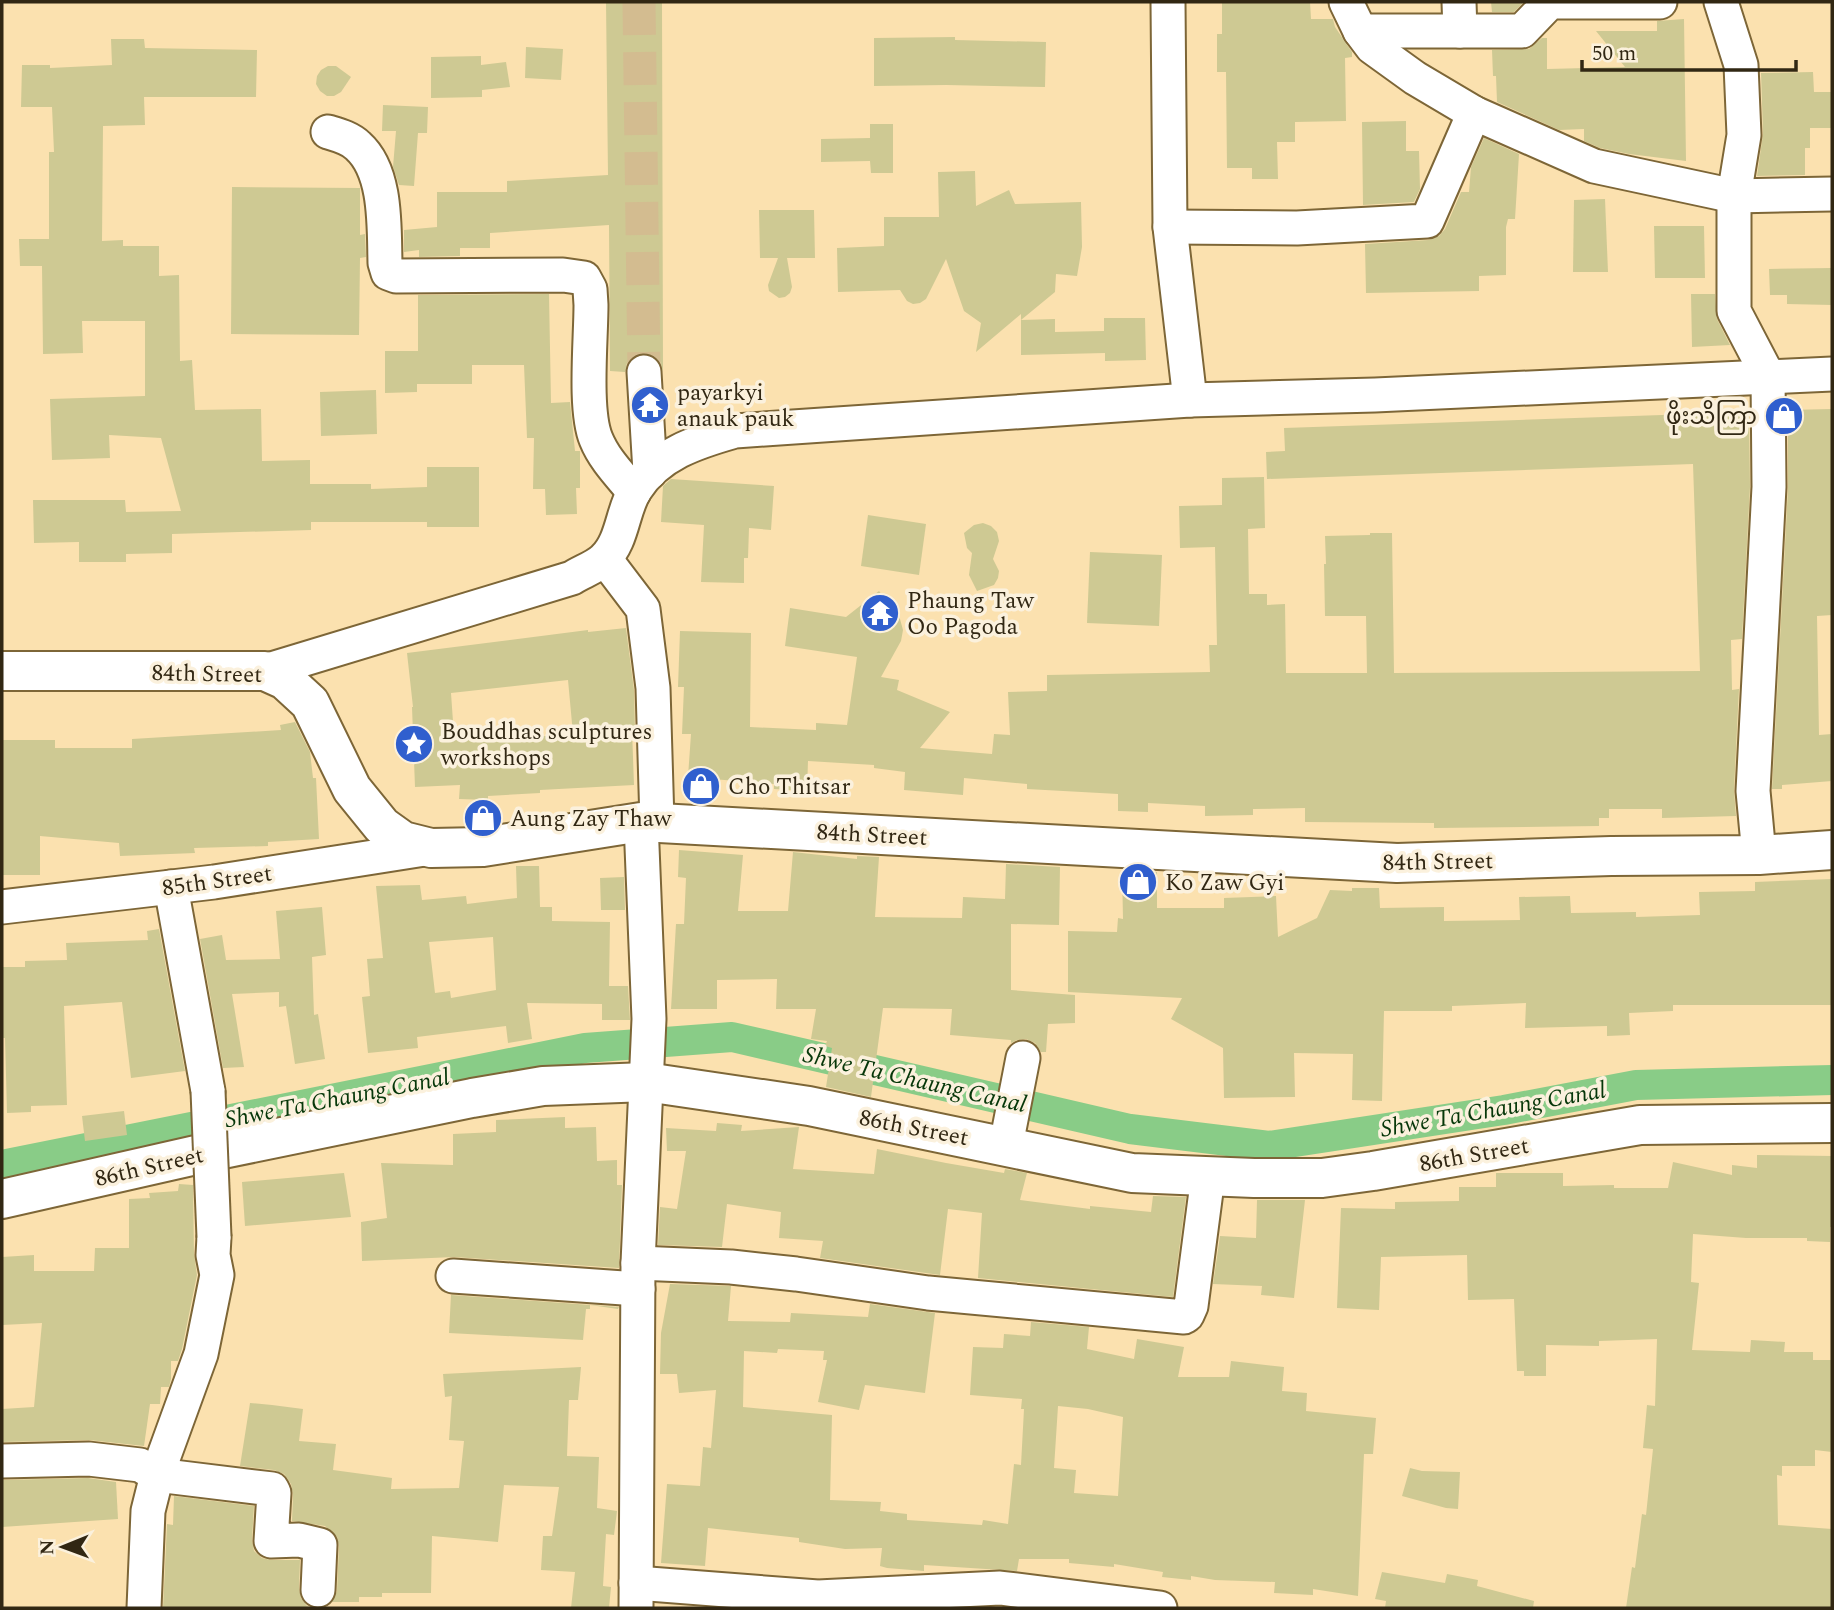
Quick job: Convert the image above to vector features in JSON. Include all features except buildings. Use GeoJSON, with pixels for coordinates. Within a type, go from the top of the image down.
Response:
{"type":"FeatureCollection","features":[{"type":"Feature","properties":{"kind":"main road","name":"84th Street"},"geometry":{"type":"LineString","coordinates":[[2,671],[265,671],[285,680],[310,703],[352,789],[382,826],[403,841],[431,848],[483,847],[649,822],[1397,863],[1611,856],[1759,855],[1832,850]]}},
{"type":"Feature","properties":{"kind":"main road","name":"86th Street"},"geometry":{"type":"LineString","coordinates":[[2,1199],[218,1150],[472,1098],[646,1073],[810,1106],[1015,1102],[1132,1173],[1335,1176],[1640,1125],[1832,1123]]}},
{"type":"Feature","properties":{"kind":"street"},"geometry":{"type":"LineString","coordinates":[[1168,2],[1170,227],[1190,400]]}},
{"type":"Feature","properties":{"kind":"street"},"geometry":{"type":"LineString","coordinates":[[1346,2],[1360,31],[1372,47],[1415,78],[1474,113],[1594,166],[1734,196],[1832,194]]}},
{"type":"Feature","properties":{"kind":"street"},"geometry":{"type":"LineString","coordinates":[[1360,31],[1459,17],[1522,31],[1553,2],[1660,2]]}},
{"type":"Feature","properties":{"kind":"street"},"geometry":{"type":"LineString","coordinates":[[1721,2],[1741,65],[1744,135],[1734,196],[1734,311],[1768,376],[1769,487],[1753,790],[1759,855]]}},
{"type":"Feature","properties":{"kind":"street"},"geometry":{"type":"LineString","coordinates":[[1170,227],[1297,228],[1427,221],[1474,113]]}},
{"type":"Feature","properties":{"kind":"street"},"geometry":{"type":"LineString","coordinates":[[328,132],[358,145],[376,176],[381,196],[388,273],[396,276],[563,275],[584,278],[590,289],[591,305],[590,418],[596,439],[606,458],[642,482]]}},
{"type":"Feature","properties":{"kind":"street"},"geometry":{"type":"LineString","coordinates":[[265,671],[572,578],[605,559],[642,482],[645,372]]}},
{"type":"Feature","properties":{"kind":"street"},"geometry":{"type":"LineString","coordinates":[[642,482],[674,453],[700,441],[735,431],[1190,400],[1832,374]]}},
{"type":"Feature","properties":{"kind":"street"},"geometry":{"type":"LineString","coordinates":[[605,559],[642,609],[653,688],[649,822],[649,1019],[638,1276],[636,1596],[818,1597],[1000,1588],[1160,1608]]}},
{"type":"Feature","properties":{"kind":"street","name":"85th Street"},"geometry":{"type":"LineString","coordinates":[[2,907],[214,882],[431,848]]}},
{"type":"Feature","properties":{"kind":"street"},"geometry":{"type":"LineString","coordinates":[[144,1608],[148,1511],[157,1475],[201,1354],[218,1275],[213,1255],[208,1091],[170,887]]}},
{"type":"Feature","properties":{"kind":"street"},"geometry":{"type":"LineString","coordinates":[[453,1276],[638,1276],[730,1267],[928,1293],[1184,1317],[1191,1306],[1208,1176]]}},
{"type":"Feature","properties":{"kind":"street"},"geometry":{"type":"LineString","coordinates":[[2,1461],[89,1459],[141,1465],[157,1475],[272,1489],[271,1541],[299,1540],[320,1545],[318,1590]]}},
{"type":"Feature","properties":{"kind":"waterway","name":"Shwe Ta Chaung Canal"},"geometry":{"type":"LineString","coordinates":[[2,1165],[585,1048],[732,1037],[1130,1129],[1269,1146],[1504,1110],[1636,1085],[1832,1080]]}},
{"type":"Feature","properties":{"kind":"tunnel"},"geometry":{"type":"LineString","coordinates":[[639,2],[644,372]]}},
{"type":"Feature","properties":{"kind":"place","name":"payarkyi anauk pauk"},"geometry":{"type":"Point","coordinates":[650,405]}},
{"type":"Feature","properties":{"kind":"place","name":"ဖိုးသိကြာ"},"geometry":{"type":"Point","coordinates":[1784,416]}},
{"type":"Feature","properties":{"kind":"place","name":"Phaung Taw Oo Pagoda"},"geometry":{"type":"Point","coordinates":[880,613]}},
{"type":"Feature","properties":{"kind":"place","name":"Bouddhas sculptures workshops"},"geometry":{"type":"Point","coordinates":[414,744]}},
{"type":"Feature","properties":{"kind":"place","name":"Cho Thitsar"},"geometry":{"type":"Point","coordinates":[701,786]}},
{"type":"Feature","properties":{"kind":"place","name":"Aung Zay Thaw"},"geometry":{"type":"Point","coordinates":[483,818]}},
{"type":"Feature","properties":{"kind":"place","name":"Ko Zaw Gyi"},"geometry":{"type":"Point","coordinates":[1138,882]}}]}
